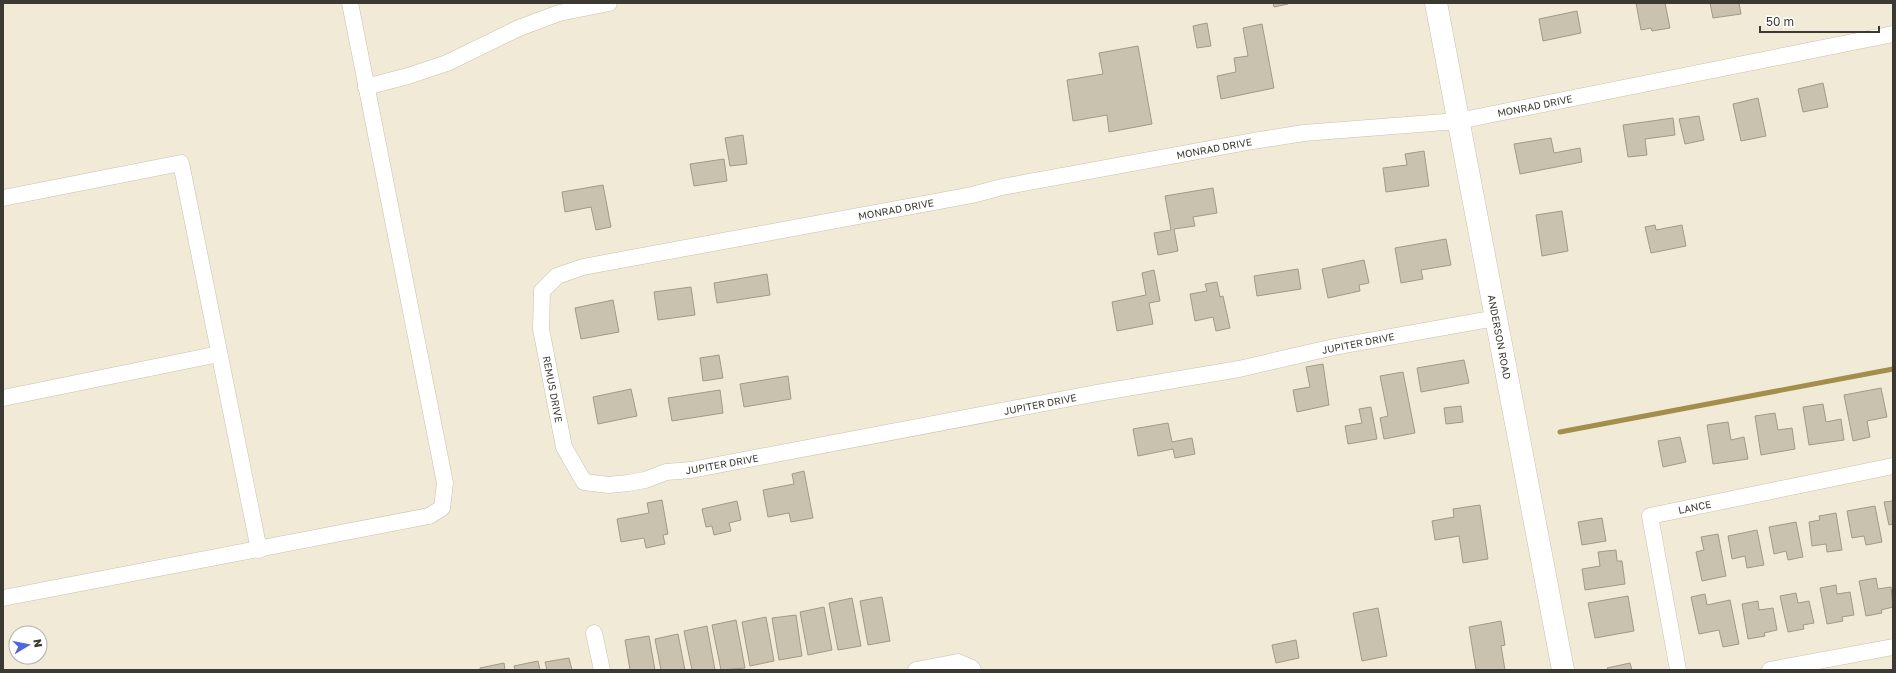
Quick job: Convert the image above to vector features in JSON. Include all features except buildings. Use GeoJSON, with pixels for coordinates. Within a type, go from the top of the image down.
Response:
{"type":"FeatureCollection","features":[{"type":"Feature","properties":{"kind":"street"},"geometry":{"type":"LineString","coordinates":[[3,598],[259,550],[429,516],[442,508],[444,483],[425,376],[350,3]]}},
{"type":"Feature","properties":{"kind":"street"},"geometry":{"type":"LineString","coordinates":[[366,87],[408,76],[447,63],[519,28],[559,13],[609,3]]}},
{"type":"Feature","properties":{"kind":"street","name":"ANDERSON ROAD"},"geometry":{"type":"LineString","coordinates":[[1436,3],[1563,670]]}},
{"type":"Feature","properties":{"kind":"street","name":"MONRAD DRIVE"},"geometry":{"type":"LineString","coordinates":[[543,290],[557,276],[583,267],[972,196],[1002,187],[1081,172],[1304,133],[1458,121],[1893,34]]}},
{"type":"Feature","properties":{"kind":"street"},"geometry":{"type":"LineString","coordinates":[[3,198],[181,163],[259,550]]}},
{"type":"Feature","properties":{"kind":"street","name":"REMUS DRIVE"},"geometry":{"type":"LineString","coordinates":[[543,290],[541,329],[564,447],[584,482]]}},
{"type":"Feature","properties":{"kind":"street","name":"JUPITER DRIVE"},"geometry":{"type":"LineString","coordinates":[[584,482],[609,485],[645,480],[666,472],[691,470],[1098,393],[1239,369],[1334,347],[1496,318]]}},
{"type":"Feature","properties":{"kind":"street"},"geometry":{"type":"LineString","coordinates":[[3,398],[219,354]]}},
{"type":"Feature","properties":{"kind":"street","name":"LANCE"},"geometry":{"type":"LineString","coordinates":[[1678,670],[1650,516],[1893,466]]}},
{"type":"Feature","properties":{"kind":"street"},"geometry":{"type":"LineString","coordinates":[[594,632],[602,670]]}},
{"type":"Feature","properties":{"kind":"street"},"geometry":{"type":"LineString","coordinates":[[1770,670],[1893,647]]}},
{"type":"Feature","properties":{"kind":"street"},"geometry":{"type":"LineString","coordinates":[[916,670],[958,662],[972,669]]}},
{"type":"Feature","properties":{"kind":"waterway"},"geometry":{"type":"LineString","coordinates":[[1560,432],[1893,369]]}}]}
